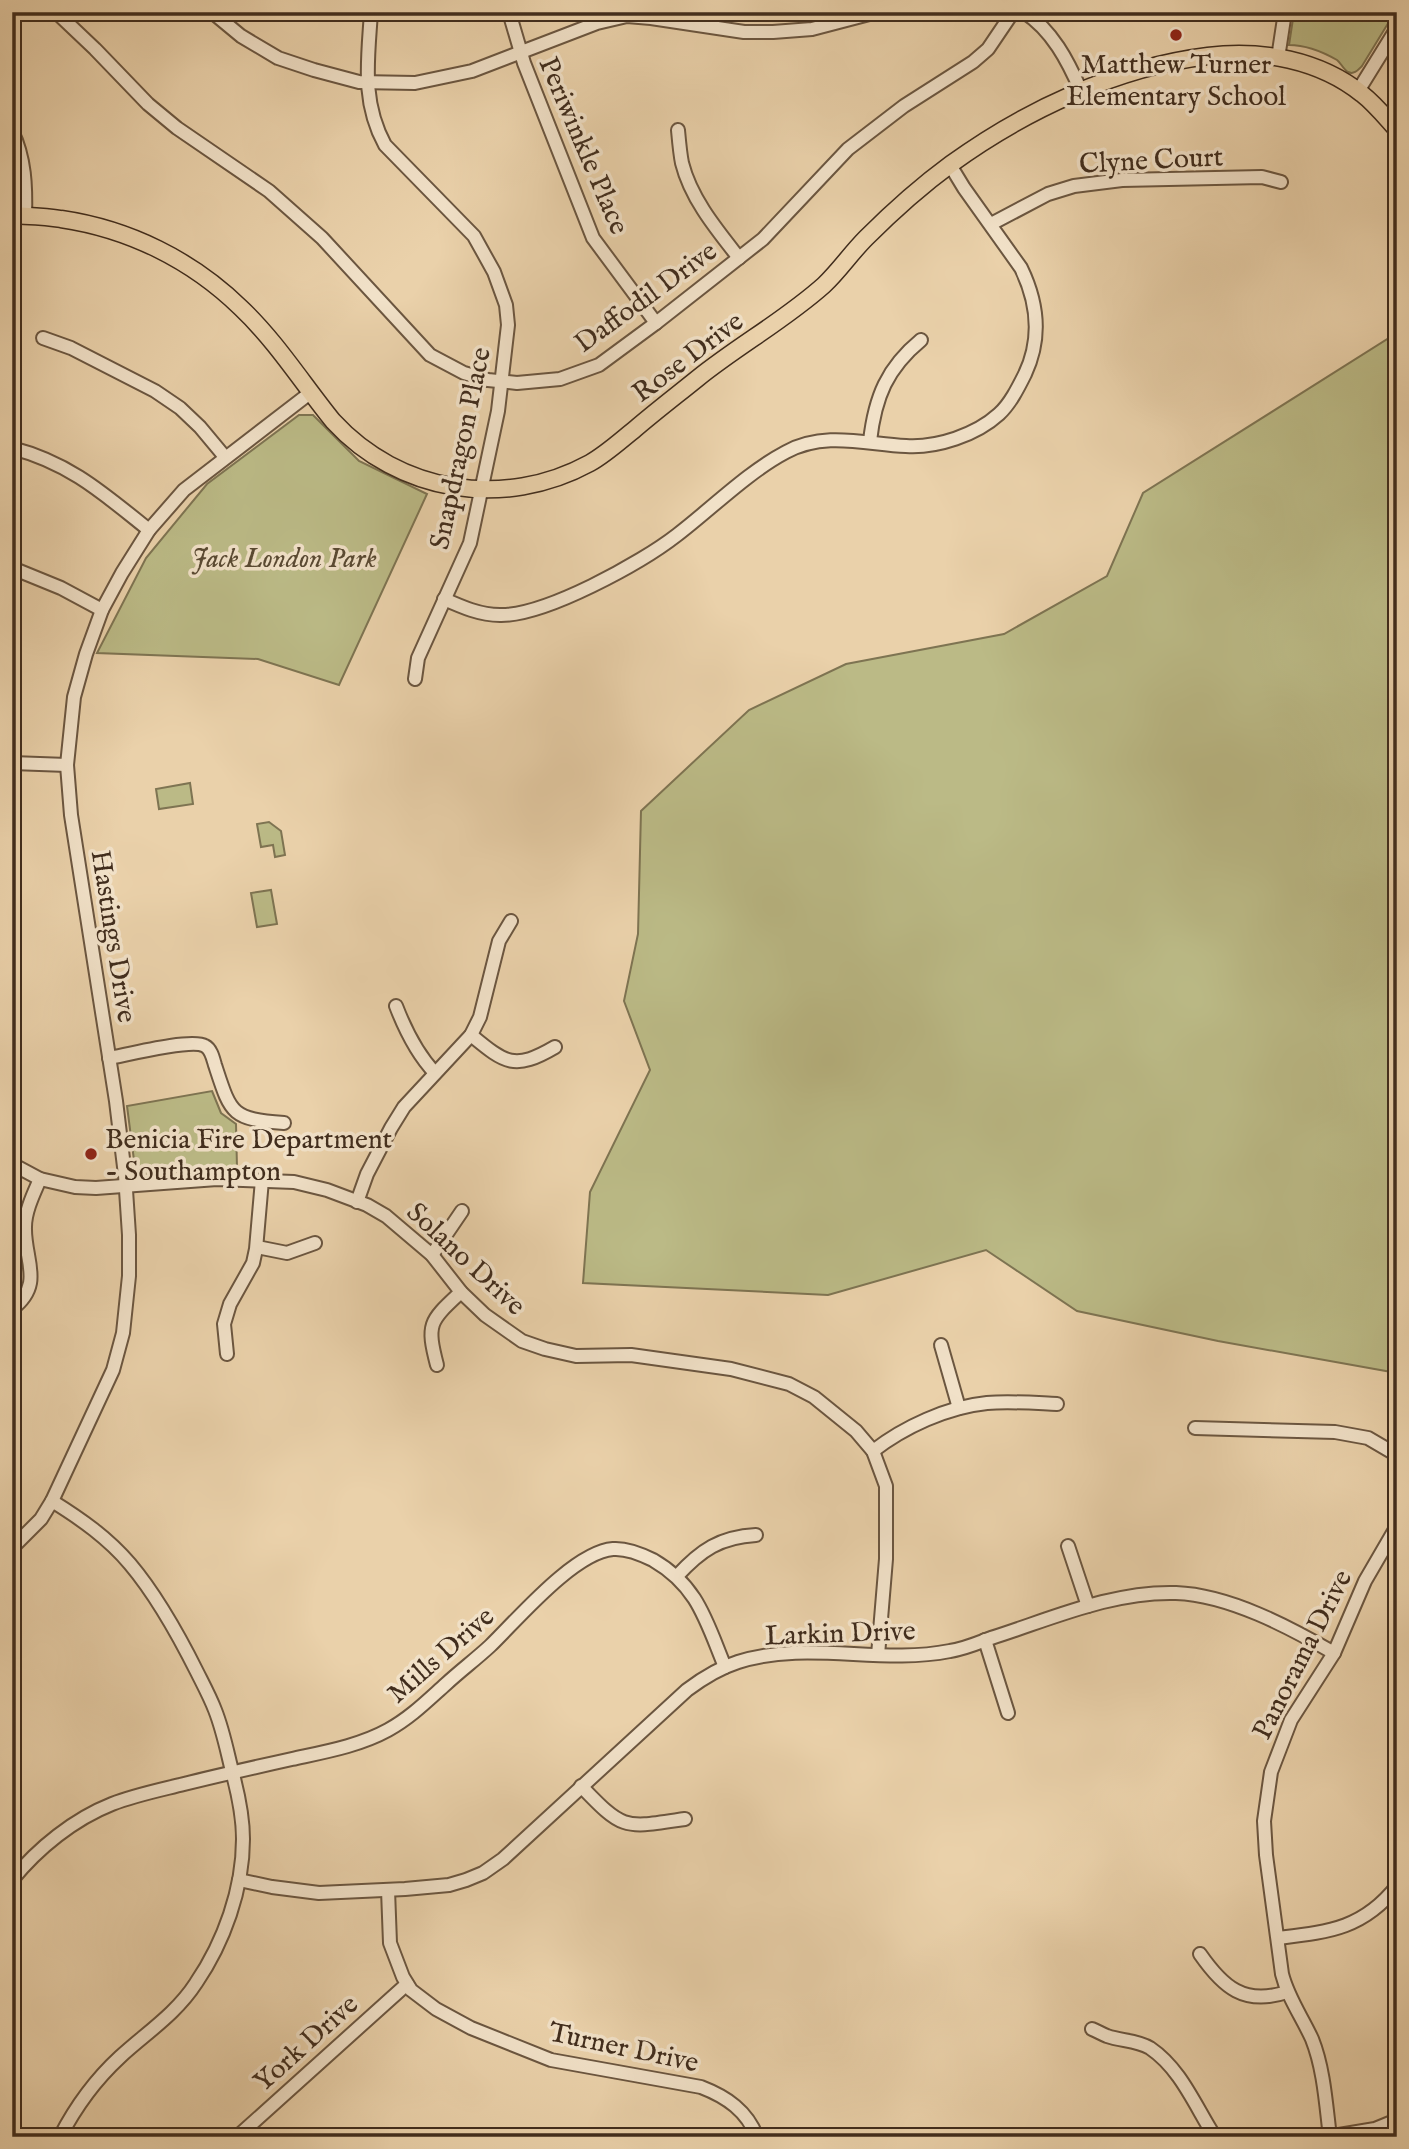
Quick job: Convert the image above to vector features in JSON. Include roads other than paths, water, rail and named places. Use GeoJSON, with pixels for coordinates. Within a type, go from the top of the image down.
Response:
{"type":"FeatureCollection","features":[{"type":"Feature","properties":{"kind":"main road","name":"Rose Drive"},"geometry":{"type":"LineString","coordinates":[[18,215],[91,225],[143,242],[191,266],[243,309],[345,434],[394,468],[451,488],[520,488],[567,474],[610,450],[707,370],[799,306],[827,282],[866,238],[950,165],[1018,122],[1081,91],[1196,57],[1241,54],[1278,58],[1319,68],[1358,91],[1397,130]]}},
{"type":"Feature","properties":{"kind":"street","name":"Daffodil Drive"},"geometry":{"type":"LineString","coordinates":[[56,12],[148,104],[177,128],[269,191],[322,238],[430,355],[464,373],[502,382],[560,379],[599,365],[739,258],[784,218],[848,149],[904,106],[973,62],[988,49],[1013,12]]}},
{"type":"Feature","properties":{"kind":"street"},"geometry":{"type":"LineString","coordinates":[[212,12],[241,36],[278,58],[314,71],[359,82],[415,83],[472,71],[597,23],[627,16],[637,15],[744,32],[773,33],[812,29],[877,12]]}},
{"type":"Feature","properties":{"kind":"street","name":"Snapdragon Place"},"geometry":{"type":"LineString","coordinates":[[371,12],[367,82],[372,117],[385,145],[474,236],[494,272],[506,306],[508,326],[502,382],[470,543],[418,658],[415,679]]}},
{"type":"Feature","properties":{"kind":"street","name":"Periwinkle Place"},"geometry":{"type":"LineString","coordinates":[[509,12],[520,54],[593,238],[656,323]]}},
{"type":"Feature","properties":{"kind":"street"},"geometry":{"type":"LineString","coordinates":[[1024,12],[1036,20],[1059,47],[1081,91]]}},
{"type":"Feature","properties":{"kind":"street"},"geometry":{"type":"LineString","coordinates":[[1278,58],[1285,12]]}},
{"type":"Feature","properties":{"kind":"street"},"geometry":{"type":"LineString","coordinates":[[1358,91],[1397,27]]}},
{"type":"Feature","properties":{"kind":"street"},"geometry":{"type":"LineString","coordinates":[[678,130],[682,162],[688,179],[713,226],[739,258]]}},
{"type":"Feature","properties":{"kind":"street"},"geometry":{"type":"LineString","coordinates":[[12,131],[19,146],[26,184],[18,215]]}},
{"type":"Feature","properties":{"kind":"street"},"geometry":{"type":"LineString","coordinates":[[444,599],[481,613],[502,615],[537,608],[575,594],[644,557],[788,451],[833,440],[870,441],[907,447],[938,443],[961,436],[999,414],[1017,390],[1031,362],[1037,335],[1036,321],[1028,282],[1021,268],[950,165]]}},
{"type":"Feature","properties":{"kind":"street","name":"Clyne Court"},"geometry":{"type":"LineString","coordinates":[[991,224],[1048,194],[1092,183],[1262,177],[1281,182]]}},
{"type":"Feature","properties":{"kind":"street"},"geometry":{"type":"LineString","coordinates":[[43,338],[71,348],[172,402],[200,427],[225,457]]}},
{"type":"Feature","properties":{"kind":"street"},"geometry":{"type":"LineString","coordinates":[[870,441],[872,422],[883,386],[904,354],[921,340]]}},
{"type":"Feature","properties":{"kind":"street","name":"Hastings Drive"},"geometry":{"type":"LineString","coordinates":[[12,1548],[41,1519],[52,1501],[113,1370],[123,1333],[129,1276],[126,1186],[71,815],[67,765],[74,697],[102,610],[149,530],[184,490],[310,393]]}},
{"type":"Feature","properties":{"kind":"street"},"geometry":{"type":"LineString","coordinates":[[12,447],[38,456],[88,482],[149,530]]}},
{"type":"Feature","properties":{"kind":"street"},"geometry":{"type":"LineString","coordinates":[[12,568],[61,588],[102,610]]}},
{"type":"Feature","properties":{"kind":"street"},"geometry":{"type":"LineString","coordinates":[[12,764],[67,765]]}},
{"type":"Feature","properties":{"kind":"street"},"geometry":{"type":"LineString","coordinates":[[357,1202],[367,1174],[404,1107],[471,1035],[484,1005],[499,941],[511,921]]}},
{"type":"Feature","properties":{"kind":"street"},"geometry":{"type":"LineString","coordinates":[[396,1006],[421,1059],[435,1073]]}},
{"type":"Feature","properties":{"kind":"street"},"geometry":{"type":"LineString","coordinates":[[471,1035],[504,1059],[516,1062],[538,1057],[555,1047]]}},
{"type":"Feature","properties":{"kind":"street"},"geometry":{"type":"LineString","coordinates":[[109,1058],[191,1043],[205,1046],[211,1053],[229,1104],[236,1112],[254,1121],[285,1123]]}},
{"type":"Feature","properties":{"kind":"street","name":"Solano Drive"},"geometry":{"type":"LineString","coordinates":[[12,1164],[40,1179],[75,1187],[96,1188],[217,1179],[294,1182],[327,1190],[386,1216],[432,1255],[461,1292],[485,1315],[522,1340],[576,1356],[631,1355],[672,1360],[731,1368],[789,1384],[821,1403],[856,1431],[873,1451],[886,1486],[886,1559],[878,1655]]}},
{"type":"Feature","properties":{"kind":"street"},"geometry":{"type":"LineString","coordinates":[[12,1309],[27,1294],[31,1283],[25,1227],[40,1179]]}},
{"type":"Feature","properties":{"kind":"street"},"geometry":{"type":"LineString","coordinates":[[227,1354],[223,1324],[230,1304],[253,1263],[257,1247],[262,1180]]}},
{"type":"Feature","properties":{"kind":"street"},"geometry":{"type":"LineString","coordinates":[[432,1255],[462,1211]]}},
{"type":"Feature","properties":{"kind":"street"},"geometry":{"type":"LineString","coordinates":[[257,1247],[287,1253],[315,1243]]}},
{"type":"Feature","properties":{"kind":"street"},"geometry":{"type":"LineString","coordinates":[[436,1365],[430,1339],[431,1327],[436,1315],[461,1292]]}},
{"type":"Feature","properties":{"kind":"street"},"geometry":{"type":"LineString","coordinates":[[942,1345],[959,1408]]}},
{"type":"Feature","properties":{"kind":"street"},"geometry":{"type":"LineString","coordinates":[[873,1451],[908,1429],[959,1408],[986,1403],[1057,1404]]}},
{"type":"Feature","properties":{"kind":"street"},"geometry":{"type":"LineString","coordinates":[[1195,1428],[1335,1432],[1368,1438],[1397,1454]]}},
{"type":"Feature","properties":{"kind":"street"},"geometry":{"type":"LineString","coordinates":[[52,1501],[90,1525],[111,1544],[149,1588],[188,1654],[215,1708],[241,1812],[243,1838],[239,1880],[223,1934],[195,1986],[165,2020],[103,2073],[75,2108],[60,2137]]}},
{"type":"Feature","properties":{"kind":"street","name":"Panorama Drive"},"geometry":{"type":"LineString","coordinates":[[1329,2137],[1318,2061],[1312,2041],[1287,1992],[1282,1974],[1266,1856],[1264,1821],[1271,1772],[1292,1720],[1334,1653],[1365,1581],[1397,1526]]}},
{"type":"Feature","properties":{"kind":"street"},"geometry":{"type":"LineString","coordinates":[[677,1576],[695,1556],[717,1544],[735,1536],[757,1535]]}},
{"type":"Feature","properties":{"kind":"street"},"geometry":{"type":"LineString","coordinates":[[1068,1546],[1088,1606]]}},
{"type":"Feature","properties":{"kind":"street","name":"Mills Drive"},"geometry":{"type":"LineString","coordinates":[[12,1880],[55,1838],[92,1813],[130,1798],[333,1750],[377,1736],[417,1712],[489,1647],[558,1578],[590,1557],[609,1549],[642,1554],[677,1576],[698,1602],[725,1667]]}},
{"type":"Feature","properties":{"kind":"street","name":"Larkin Drive"},"geometry":{"type":"LineString","coordinates":[[239,1880],[319,1893],[449,1885],[483,1873],[503,1859],[687,1690],[725,1667],[756,1658],[813,1651],[878,1655],[952,1651],[1099,1602],[1174,1593],[1201,1595],[1264,1618],[1334,1653]]}},
{"type":"Feature","properties":{"kind":"street"},"geometry":{"type":"LineString","coordinates":[[985,1640],[1008,1713]]}},
{"type":"Feature","properties":{"kind":"street"},"geometry":{"type":"LineString","coordinates":[[581,1786],[604,1810],[626,1824],[638,1826],[685,1819]]}},
{"type":"Feature","properties":{"kind":"street"},"geometry":{"type":"LineString","coordinates":[[1278,1938],[1329,1931],[1352,1923],[1384,1902],[1397,1886]]}},
{"type":"Feature","properties":{"kind":"street","name":"Turner Drive"},"geometry":{"type":"LineString","coordinates":[[388,1890],[390,1943],[407,1984],[421,1999],[471,2028],[551,2060],[701,2087],[715,2092],[741,2110],[758,2137]]}},
{"type":"Feature","properties":{"kind":"street"},"geometry":{"type":"LineString","coordinates":[[1200,1954],[1224,1985],[1255,1996],[1270,1997],[1287,1992]]}},
{"type":"Feature","properties":{"kind":"street","name":"York Drive"},"geometry":{"type":"LineString","coordinates":[[237,2137],[407,1984]]}},
{"type":"Feature","properties":{"kind":"street"},"geometry":{"type":"LineString","coordinates":[[1092,2029],[1108,2037],[1128,2040],[1149,2048],[1157,2055],[1184,2082],[1215,2137]]}},
{"type":"Feature","properties":{"kind":"street"},"geometry":{"type":"LineString","coordinates":[[1329,2137],[1375,2129],[1397,2120]]}},
{"type":"Feature","properties":{"kind":"place","name":"Matthew Turner Elementary School"},"geometry":{"type":"Point","coordinates":[1176,35]}},
{"type":"Feature","properties":{"kind":"place","name":"Benicia Fire Department - Southampton"},"geometry":{"type":"Point","coordinates":[91,1154]}},
{"type":"Feature","properties":{"kind":"park label","name":"Jack London Park"},"geometry":{"type":"Point","coordinates":[284,557]}}]}
